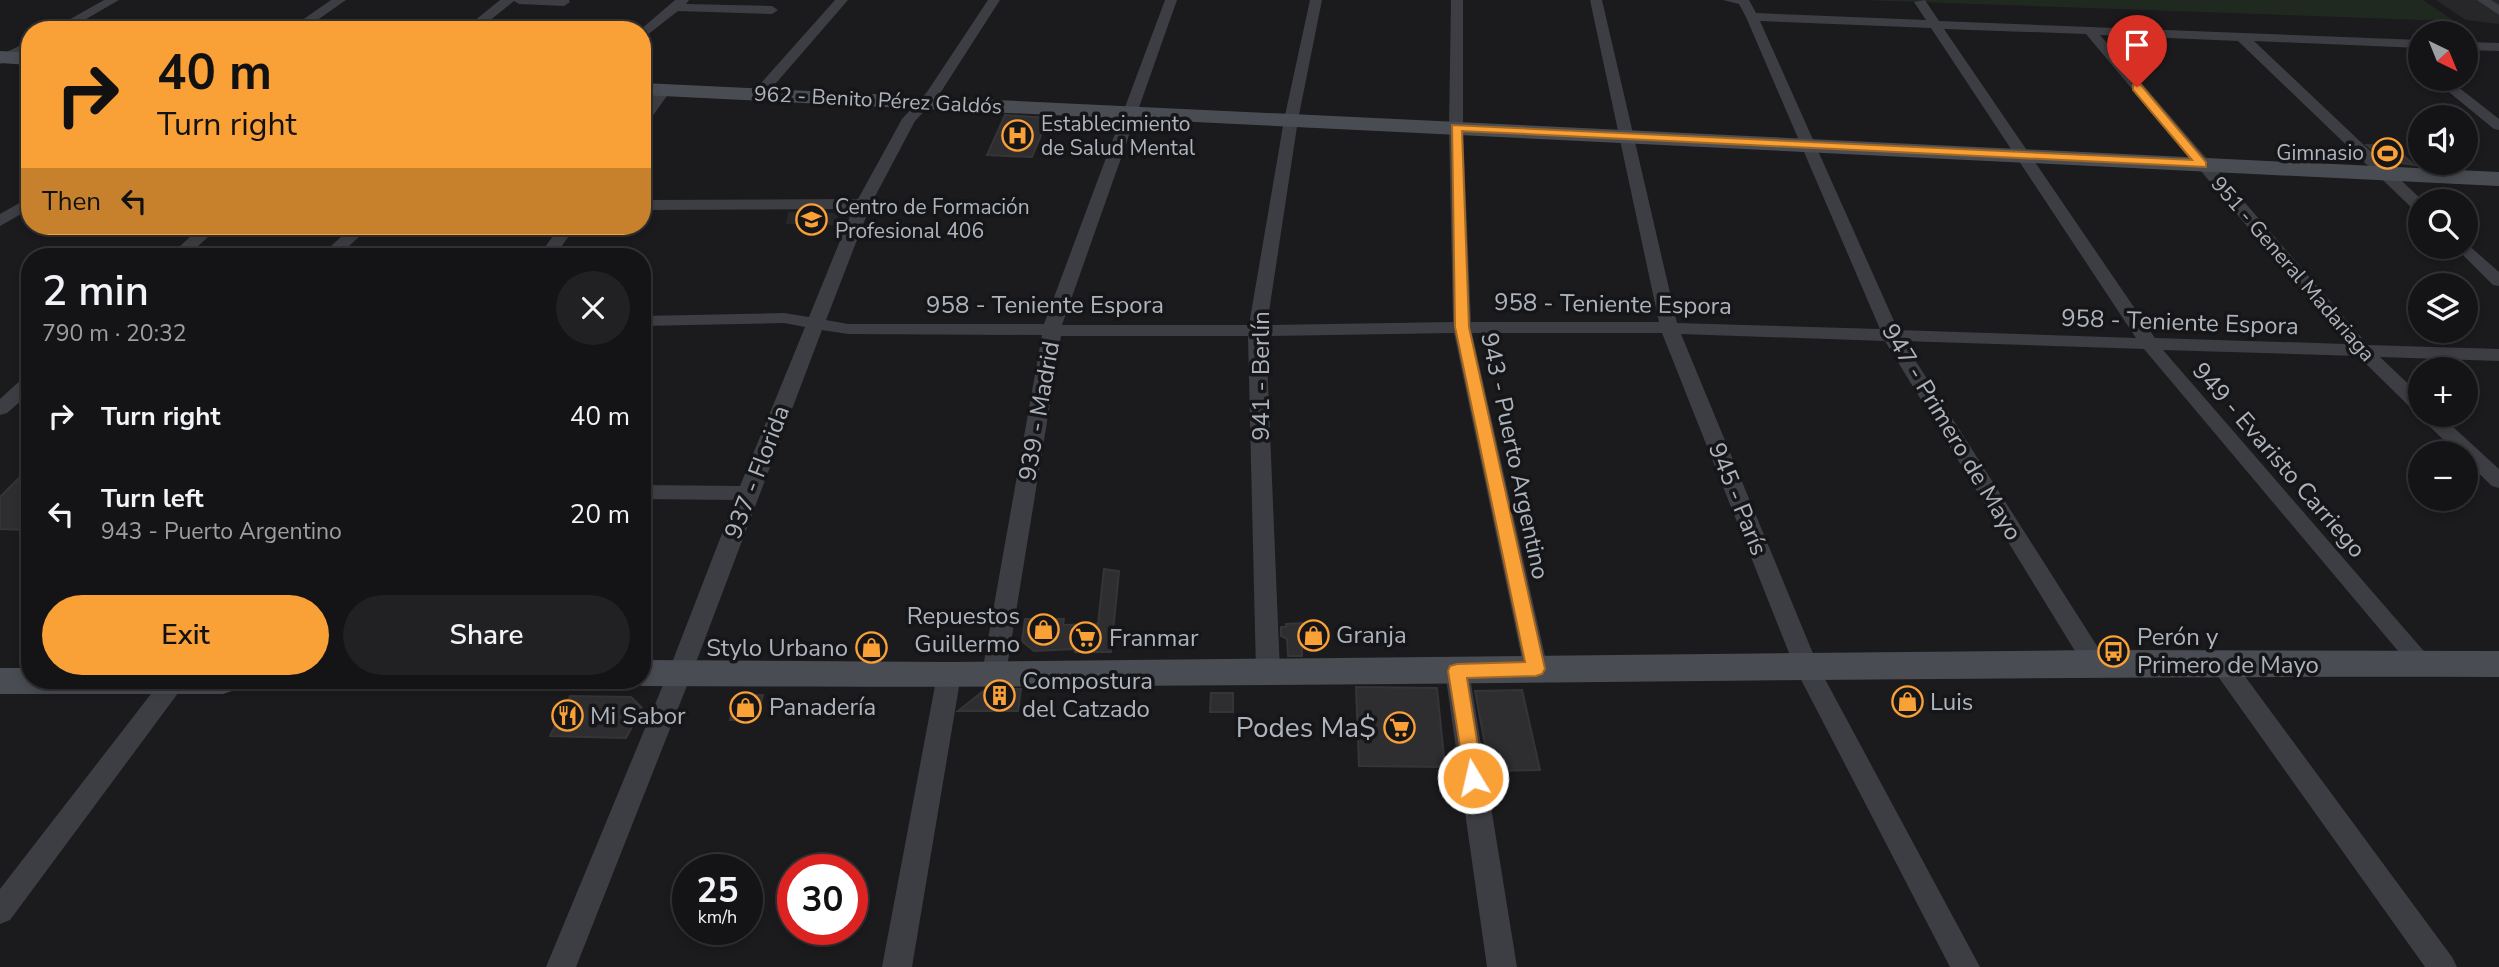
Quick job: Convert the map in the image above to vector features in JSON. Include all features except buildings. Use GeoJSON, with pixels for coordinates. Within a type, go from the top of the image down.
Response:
{"type":"FeatureCollection","features":[{"type":"Feature","properties":{"kind":"main road"},"geometry":{"type":"LineString","coordinates":[[2,58],[21,59]]}},
{"type":"Feature","properties":{"kind":"main road","name":"962 - Benito Pérez Galdós"},"geometry":{"type":"LineString","coordinates":[[651,89],[2499,179]]}},
{"type":"Feature","properties":{"kind":"main road"},"geometry":{"type":"LineString","coordinates":[[651,673],[949,675],[2221,662],[2499,664]]}},
{"type":"Feature","properties":{"kind":"main road"},"geometry":{"type":"LineString","coordinates":[[0,681],[21,681]]}},
{"type":"Feature","properties":{"kind":"street"},"geometry":{"type":"LineString","coordinates":[[74,21],[113,0]]}},
{"type":"Feature","properties":{"kind":"street"},"geometry":{"type":"LineString","coordinates":[[308,21],[340,0]]}},
{"type":"Feature","properties":{"kind":"street"},"geometry":{"type":"LineString","coordinates":[[481,21],[508,0]]}},
{"type":"Feature","properties":{"kind":"street"},"geometry":{"type":"LineString","coordinates":[[519,0],[564,2]]}},
{"type":"Feature","properties":{"kind":"street"},"geometry":{"type":"LineString","coordinates":[[759,94],[842,0]]}},
{"type":"Feature","properties":{"kind":"street","name":"937 - Florida"},"geometry":{"type":"LineString","coordinates":[[561,967],[680,673],[748,492],[863,204],[909,119],[932,96],[994,0]]}},
{"type":"Feature","properties":{"kind":"street","name":"939 - Madrid"},"geometry":{"type":"LineString","coordinates":[[994,673],[1055,316],[1171,0]]}},
{"type":"Feature","properties":{"kind":"street","name":"941 - Berlín"},"geometry":{"type":"LineString","coordinates":[[1268,672],[1257,331],[1291,120],[1316,0]]}},
{"type":"Feature","properties":{"kind":"street","name":"943 - Puerto Argentino"},"geometry":{"type":"LineString","coordinates":[[1457,0],[1456,128],[1462,327],[1536,669]]}},
{"type":"Feature","properties":{"kind":"street","name":"945 - París"},"geometry":{"type":"LineString","coordinates":[[1595,0],[1669,328],[1807,668],[1965,967]]}},
{"type":"Feature","properties":{"kind":"street"},"geometry":{"type":"LineString","coordinates":[[1729,0],[1743,1]]}},
{"type":"Feature","properties":{"kind":"street"},"geometry":{"type":"LineString","coordinates":[[2483,0],[2499,11]]}},
{"type":"Feature","properties":{"kind":"street","name":"947 - Primero de Mayo"},"geometry":{"type":"LineString","coordinates":[[1743,1],[1891,337],[2095,663]]}},
{"type":"Feature","properties":{"kind":"street","name":"949 - Evaristo Carriego"},"geometry":{"type":"LineString","coordinates":[[1920,2],[2150,345],[2423,664]]}},
{"type":"Feature","properties":{"kind":"street"},"geometry":{"type":"LineString","coordinates":[[651,27],[678,4],[772,10]]}},
{"type":"Feature","properties":{"kind":"street"},"geometry":{"type":"LineString","coordinates":[[1752,17],[2396,43],[2408,47]]}},
{"type":"Feature","properties":{"kind":"street","name":"951 - General Madariaga"},"geometry":{"type":"LineString","coordinates":[[2089,30],[2363,352],[2408,395]]}},
{"type":"Feature","properties":{"kind":"street"},"geometry":{"type":"LineString","coordinates":[[2241,36],[2408,195]]}},
{"type":"Feature","properties":{"kind":"street"},"geometry":{"type":"LineString","coordinates":[[2478,46],[2499,47]]}},
{"type":"Feature","properties":{"kind":"street"},"geometry":{"type":"LineString","coordinates":[[2,58],[21,49]]}},
{"type":"Feature","properties":{"kind":"street"},"geometry":{"type":"LineString","coordinates":[[651,108],[664,90]]}},
{"type":"Feature","properties":{"kind":"street"},"geometry":{"type":"LineString","coordinates":[[2455,91],[2499,126]]}},
{"type":"Feature","properties":{"kind":"street"},"geometry":{"type":"LineString","coordinates":[[651,205],[863,204]]}},
{"type":"Feature","properties":{"kind":"street"},"geometry":{"type":"LineString","coordinates":[[4,216],[21,207]]}},
{"type":"Feature","properties":{"kind":"street"},"geometry":{"type":"LineString","coordinates":[[186,248],[202,235]]}},
{"type":"Feature","properties":{"kind":"street"},"geometry":{"type":"LineString","coordinates":[[337,248],[353,235]]}},
{"type":"Feature","properties":{"kind":"street"},"geometry":{"type":"LineString","coordinates":[[2476,259],[2499,281]]}},
{"type":"Feature","properties":{"kind":"street","name":"958 - Teniente Espora"},"geometry":{"type":"LineString","coordinates":[[651,321],[785,318],[848,329],[1257,331],[1462,327],[1669,328],[2499,355]]}},
{"type":"Feature","properties":{"kind":"street"},"geometry":{"type":"LineString","coordinates":[[0,384],[21,384]]}},
{"type":"Feature","properties":{"kind":"street"},"geometry":{"type":"LineString","coordinates":[[0,410],[21,391]]}},
{"type":"Feature","properties":{"kind":"street"},"geometry":{"type":"LineString","coordinates":[[2442,427],[2499,481]]}},
{"type":"Feature","properties":{"kind":"street"},"geometry":{"type":"LineString","coordinates":[[651,492],[748,492]]}},
{"type":"Feature","properties":{"kind":"street"},"geometry":{"type":"LineString","coordinates":[[2221,662],[2442,967]]}},
{"type":"Feature","properties":{"kind":"street"},"geometry":{"type":"LineString","coordinates":[[1457,671],[1502,967]]}},
{"type":"Feature","properties":{"kind":"street"},"geometry":{"type":"LineString","coordinates":[[897,967],[949,675]]}},
{"type":"Feature","properties":{"kind":"street"},"geometry":{"type":"LineString","coordinates":[[0,911],[169,689]]}},
{"type":"Feature","properties":{"kind":"shaded area"},"geometry":{"type":"Polygon","coordinates":[[[1862,0],[2423,0],[2454,21],[1862,0]]]}},
{"type":"Feature","properties":{"kind":"shaded area"},"geometry":{"type":"Polygon","coordinates":[[[2436,0],[2499,0],[2499,24],[2466,20],[2436,0]]]}},
{"type":"Feature","properties":{"kind":"shaded area","name":"Centro de Formación Profesional 406"},"geometry":{"type":"Polygon","coordinates":[[[788,212],[839,213],[835,225],[786,224],[788,212]]]}},
{"type":"Feature","properties":{"kind":"place","name":"Establecimiento de Salud Mental"},"geometry":{"type":"Point","coordinates":[1018,136]}},
{"type":"Feature","properties":{"kind":"place","name":"Gimnasio"},"geometry":{"type":"Point","coordinates":[2387,153]}},
{"type":"Feature","properties":{"kind":"place","name":"Centro de Formación Profesional 406"},"geometry":{"type":"Point","coordinates":[812,219]}},
{"type":"Feature","properties":{"kind":"place","name":"Repuestos Guillermo"},"geometry":{"type":"Point","coordinates":[1043,630]}},
{"type":"Feature","properties":{"kind":"place","name":"Granja"},"geometry":{"type":"Point","coordinates":[1313,635]}},
{"type":"Feature","properties":{"kind":"place","name":"Franmar"},"geometry":{"type":"Point","coordinates":[1086,638]}},
{"type":"Feature","properties":{"kind":"place","name":"Stylo Urbano"},"geometry":{"type":"Point","coordinates":[871,648]}},
{"type":"Feature","properties":{"kind":"place","name":"Perón y Primero de Mayo"},"geometry":{"type":"Point","coordinates":[2114,651]}},
{"type":"Feature","properties":{"kind":"place","name":"Compostura del Catzado"},"geometry":{"type":"Point","coordinates":[999,695]}},
{"type":"Feature","properties":{"kind":"place","name":"Luis"},"geometry":{"type":"Point","coordinates":[1907,702]}},
{"type":"Feature","properties":{"kind":"place","name":"Panadería"},"geometry":{"type":"Point","coordinates":[746,707]}},
{"type":"Feature","properties":{"kind":"place","name":"Mi Sabor"},"geometry":{"type":"Point","coordinates":[567,716]}},
{"type":"Feature","properties":{"kind":"place","name":"Podes Ma$"},"geometry":{"type":"Point","coordinates":[1399,727]}},
{"type":"Feature","properties":{"kind":"route"},"geometry":{"type":"LineString","coordinates":[[1473,778],[1457,671],[1536,669],[1462,327],[1456,128],[2202,164],[2137,87]]}}]}
